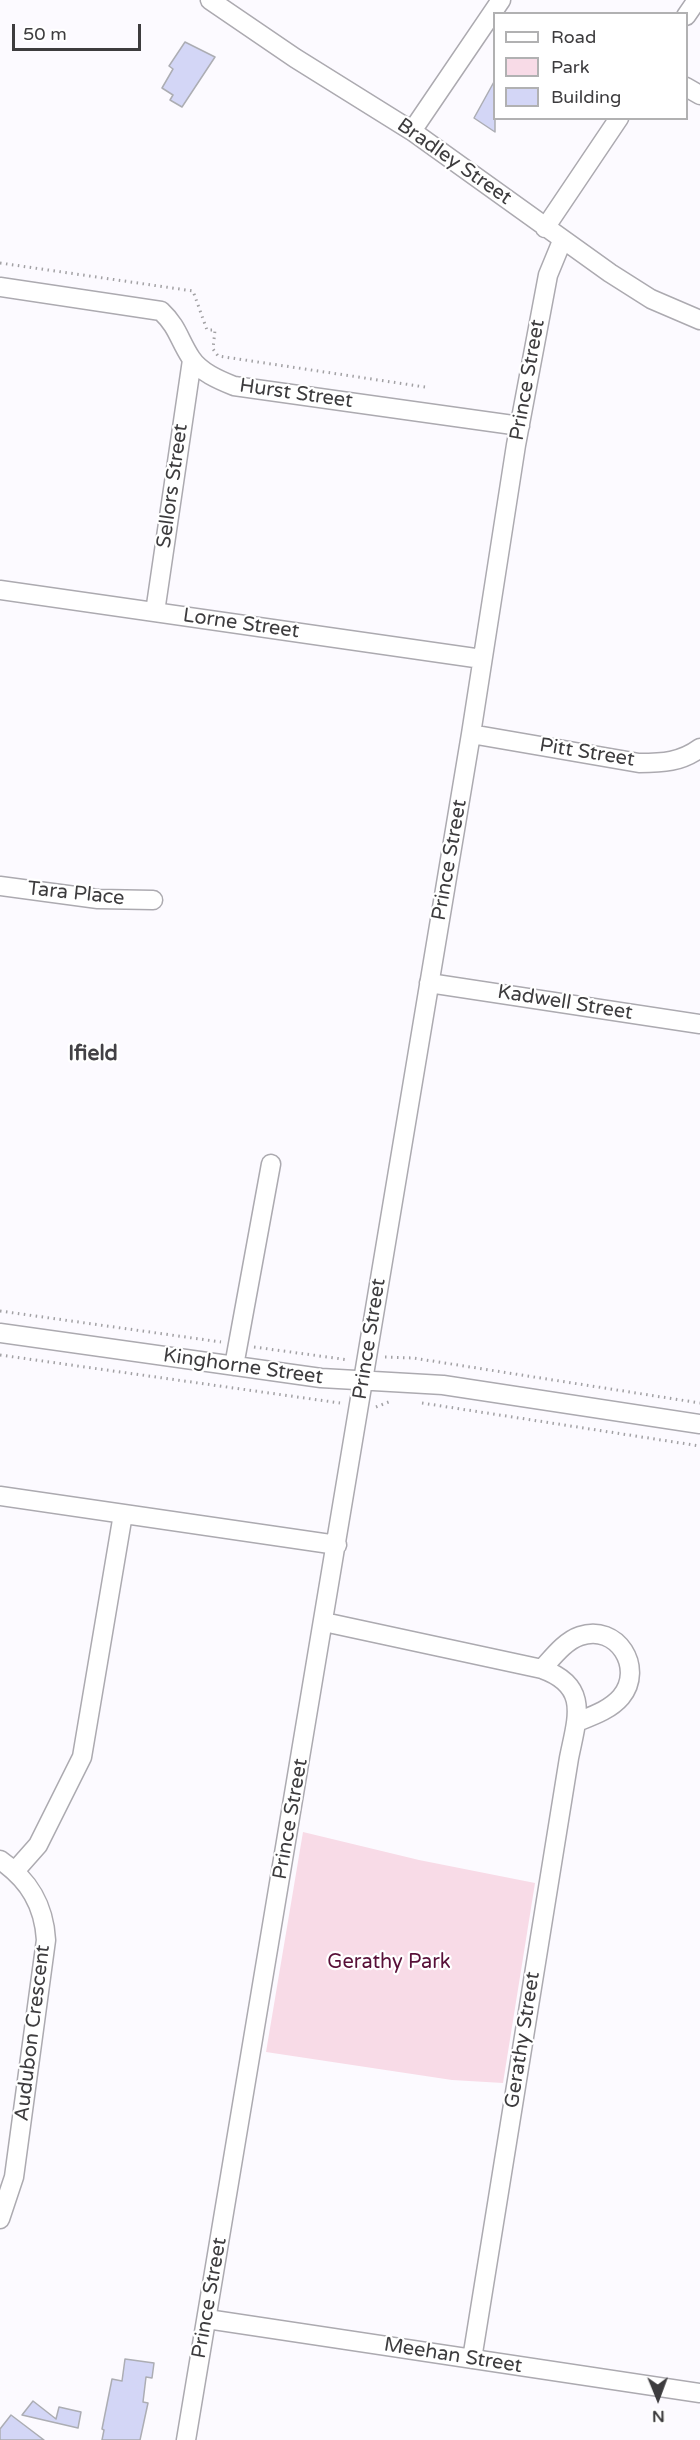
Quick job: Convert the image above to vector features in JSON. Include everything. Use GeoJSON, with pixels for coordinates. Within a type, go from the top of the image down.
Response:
{"type":"FeatureCollection","features":[{"type":"Feature","properties":{"kind":"street","name":"Bradley Street"},"geometry":{"type":"LineString","coordinates":[[210,0],[295,58],[412,131],[562,240],[651,299],[700,320]]}},
{"type":"Feature","properties":{"kind":"street"},"geometry":{"type":"LineString","coordinates":[[412,131],[501,0]]}},
{"type":"Feature","properties":{"kind":"street"},"geometry":{"type":"LineString","coordinates":[[688,14],[697,0]]}},
{"type":"Feature","properties":{"kind":"street"},"geometry":{"type":"LineString","coordinates":[[545,228],[618,120]]}},
{"type":"Feature","properties":{"kind":"street","name":"Prince Street"},"geometry":{"type":"LineString","coordinates":[[186,2440],[337,1545],[520,426],[548,275],[562,240]]}},
{"type":"Feature","properties":{"kind":"street","name":"Hurst Street"},"geometry":{"type":"LineString","coordinates":[[0,287],[161,311],[174,323],[192,360],[215,379],[234,386],[520,426]]}},
{"type":"Feature","properties":{"kind":"street","name":"Sellors Street"},"geometry":{"type":"LineString","coordinates":[[155,612],[192,360]]}},
{"type":"Feature","properties":{"kind":"street","name":"Lorne Street"},"geometry":{"type":"LineString","coordinates":[[0,590],[482,659]]}},
{"type":"Feature","properties":{"kind":"street","name":"Pitt Street"},"geometry":{"type":"LineString","coordinates":[[471,734],[639,762],[664,763],[687,758],[700,748]]}},
{"type":"Feature","properties":{"kind":"street","name":"Tara Place"},"geometry":{"type":"LineString","coordinates":[[0,886],[98,899],[153,900]]}},
{"type":"Feature","properties":{"kind":"street","name":"Kadwell Street"},"geometry":{"type":"LineString","coordinates":[[429,983],[700,1024]]}},
{"type":"Feature","properties":{"kind":"street"},"geometry":{"type":"LineString","coordinates":[[234,1366],[271,1164]]}},
{"type":"Feature","properties":{"kind":"street","name":"Kinghorne Street"},"geometry":{"type":"LineString","coordinates":[[0,1333],[363,1382],[443,1385],[700,1424]]}},
{"type":"Feature","properties":{"kind":"street"},"geometry":{"type":"LineString","coordinates":[[0,1496],[337,1545]]}},
{"type":"Feature","properties":{"kind":"street"},"geometry":{"type":"LineString","coordinates":[[15,1871],[38,1845],[82,1757],[123,1514]]}},
{"type":"Feature","properties":{"kind":"street","name":"Gerathy Street"},"geometry":{"type":"LineString","coordinates":[[324,1622],[542,1669],[565,1680],[571,1689],[578,1710],[472,2359]]}},
{"type":"Feature","properties":{"kind":"street"},"geometry":{"type":"LineString","coordinates":[[542,1669],[573,1639],[591,1634],[612,1638],[626,1653],[631,1671],[626,1691],[611,1706],[577,1722]]}},
{"type":"Feature","properties":{"kind":"street","name":"Audubon Crescent"},"geometry":{"type":"LineString","coordinates":[[0,1860],[27,1884],[41,1910],[46,1940],[14,2177],[0,2219]]}},
{"type":"Feature","properties":{"kind":"street","name":"Meehan Street"},"geometry":{"type":"LineString","coordinates":[[207,2319],[700,2393]]}},
{"type":"Feature","properties":{"kind":"path"},"geometry":{"type":"LineString","coordinates":[[0,263],[193,291],[207,330],[215,330],[213,349],[218,356],[425,387]]}},
{"type":"Feature","properties":{"kind":"path"},"geometry":{"type":"LineString","coordinates":[[0,1311],[350,1360]]}},
{"type":"Feature","properties":{"kind":"path"},"geometry":{"type":"LineString","coordinates":[[0,1354],[340,1403]]}},
{"type":"Feature","properties":{"kind":"path"},"geometry":{"type":"LineString","coordinates":[[385,1357],[413,1358],[700,1403]]}},
{"type":"Feature","properties":{"kind":"path"},"geometry":{"type":"LineString","coordinates":[[374,1408],[386,1401],[402,1401]]}},
{"type":"Feature","properties":{"kind":"path"},"geometry":{"type":"LineString","coordinates":[[412,1402],[700,1446]]}},
{"type":"Feature","properties":{"kind":"green space","name":"Gerathy Park"},"geometry":{"type":"Polygon","coordinates":[[[303,1832],[419,1860],[535,1883],[503,2083],[452,2080],[266,2052],[303,1832]]]}},
{"type":"Feature","properties":{"kind":"building"},"geometry":{"type":"Polygon","coordinates":[[[185,42],[215,57],[182,107],[170,100],[173,95],[162,88],[173,69],[169,66],[185,42]]]}},
{"type":"Feature","properties":{"kind":"building"},"geometry":{"type":"Polygon","coordinates":[[[493,84],[495,132],[474,118],[493,84]]]}},
{"type":"Feature","properties":{"kind":"building"},"geometry":{"type":"Polygon","coordinates":[[[125,2359],[154,2363],[152,2378],[146,2377],[143,2402],[148,2403],[140,2440],[102,2440],[112,2379],[122,2381],[125,2359]]]}},
{"type":"Feature","properties":{"kind":"building"},"geometry":{"type":"Polygon","coordinates":[[[33,2401],[56,2419],[59,2407],[81,2412],[78,2428],[22,2415],[33,2401]]]}},
{"type":"Feature","properties":{"kind":"building"},"geometry":{"type":"Polygon","coordinates":[[[11,2415],[44,2440],[0,2440],[0,2429],[11,2415]]]}},
{"type":"Feature","properties":{"kind":"district","name":"Ifield"},"geometry":{"type":"Point","coordinates":[93,1054]}}]}
